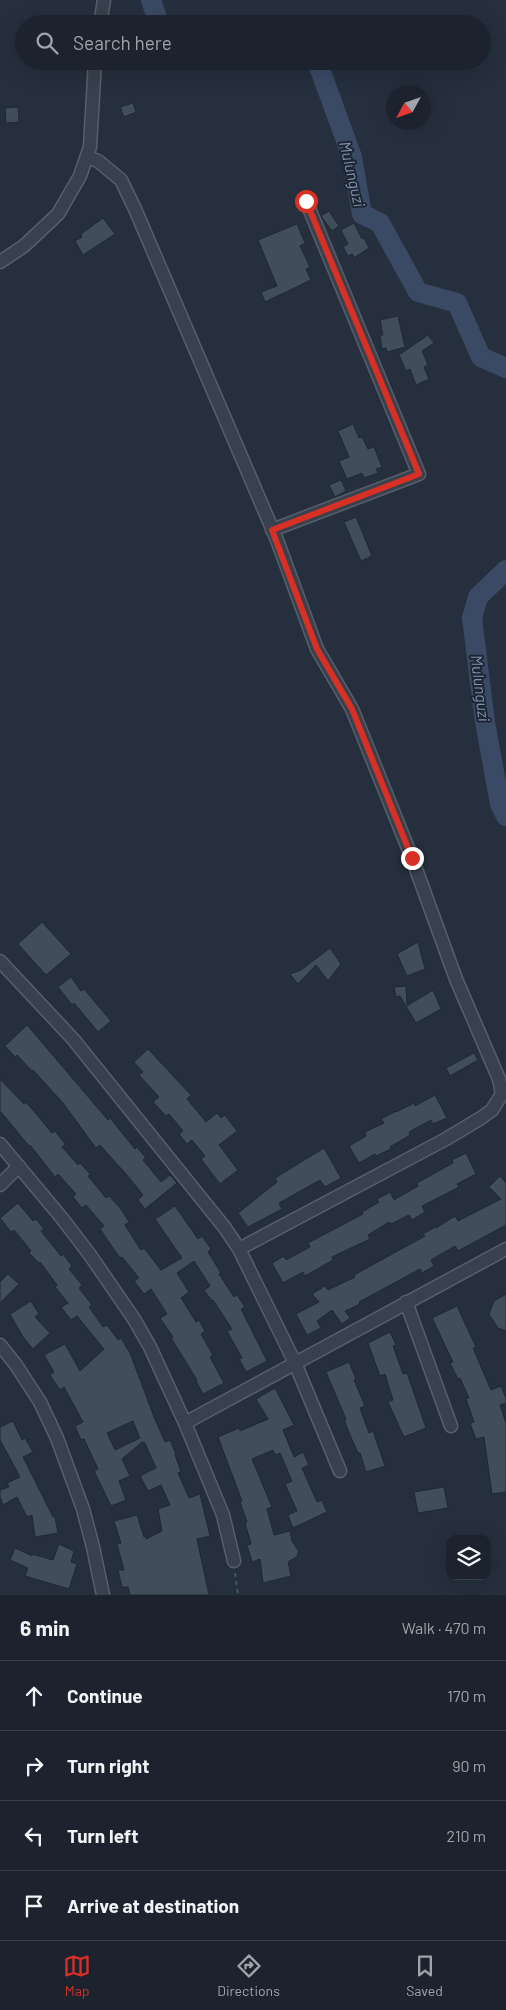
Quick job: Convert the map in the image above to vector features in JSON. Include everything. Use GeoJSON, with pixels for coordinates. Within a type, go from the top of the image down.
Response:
{"type":"FeatureCollection","features":[{"type":"Feature","properties":{"kind":"street"},"geometry":{"type":"LineString","coordinates":[[102,15],[104,0]]}},
{"type":"Feature","properties":{"kind":"street"},"geometry":{"type":"LineString","coordinates":[[0,262],[24,246],[58,214],[80,176],[90,147],[94,70]]}},
{"type":"Feature","properties":{"kind":"street"},"geometry":{"type":"LineString","coordinates":[[87,157],[98,161],[121,180],[135,209],[272,530],[317,649],[352,709],[374,760],[456,979],[499,1079],[502,1094],[492,1110],[481,1118],[239,1249]]}},
{"type":"Feature","properties":{"kind":"street"},"geometry":{"type":"LineString","coordinates":[[272,530],[419,474],[306,201]]}},
{"type":"Feature","properties":{"kind":"street"},"geometry":{"type":"LineString","coordinates":[[0,962],[73,1039],[209,1207],[239,1249],[294,1363],[340,1470]]}},
{"type":"Feature","properties":{"kind":"street"},"geometry":{"type":"LineString","coordinates":[[0,1144],[90,1255],[134,1319],[150,1348],[185,1423],[223,1515],[234,1561]]}},
{"type":"Feature","properties":{"kind":"street"},"geometry":{"type":"LineString","coordinates":[[0,1185],[19,1166]]}},
{"type":"Feature","properties":{"kind":"street"},"geometry":{"type":"LineString","coordinates":[[185,1423],[506,1249]]}},
{"type":"Feature","properties":{"kind":"street"},"geometry":{"type":"LineString","coordinates":[[406,1302],[451,1426]]}},
{"type":"Feature","properties":{"kind":"street"},"geometry":{"type":"LineString","coordinates":[[0,1345],[16,1365],[40,1402],[57,1438],[83,1509],[103,1595]]}},
{"type":"Feature","properties":{"kind":"path"},"geometry":{"type":"LineString","coordinates":[[234,1561],[238,1595]]}},
{"type":"Feature","properties":{"kind":"building"},"geometry":{"type":"Polygon","coordinates":[[[133,103],[136,112],[124,117],[120,107],[133,103]]]}},
{"type":"Feature","properties":{"kind":"building"},"geometry":{"type":"Polygon","coordinates":[[[18,107],[19,122],[6,123],[5,108],[18,107]]]}},
{"type":"Feature","properties":{"kind":"building"},"geometry":{"type":"Polygon","coordinates":[[[329,211],[339,226],[332,231],[321,216],[329,211]]]}},
{"type":"Feature","properties":{"kind":"building"},"geometry":{"type":"Polygon","coordinates":[[[103,218],[115,234],[83,255],[75,241],[82,237],[81,234],[103,218]]]}},
{"type":"Feature","properties":{"kind":"building"},"geometry":{"type":"Polygon","coordinates":[[[354,223],[369,248],[354,258],[352,254],[348,256],[343,247],[348,244],[341,230],[354,223]]]}},
{"type":"Feature","properties":{"kind":"building"},"geometry":{"type":"Polygon","coordinates":[[[297,224],[305,243],[300,246],[310,267],[306,269],[311,280],[265,302],[261,292],[277,286],[258,240],[297,224]]]}},
{"type":"Feature","properties":{"kind":"building"},"geometry":{"type":"Polygon","coordinates":[[[398,316],[405,347],[387,352],[386,348],[382,349],[380,335],[383,335],[380,320],[398,316]]]}},
{"type":"Feature","properties":{"kind":"building"},"geometry":{"type":"Polygon","coordinates":[[[428,335],[434,343],[422,351],[428,365],[424,367],[429,379],[416,385],[410,369],[406,371],[399,355],[428,335]]]}},
{"type":"Feature","properties":{"kind":"building"},"geometry":{"type":"Polygon","coordinates":[[[353,424],[359,438],[362,437],[368,449],[374,447],[382,467],[376,469],[378,473],[364,478],[362,473],[347,479],[339,461],[349,457],[338,431],[353,424]]]}},
{"type":"Feature","properties":{"kind":"building"},"geometry":{"type":"Polygon","coordinates":[[[341,480],[346,491],[335,497],[329,485],[341,480]]]}},
{"type":"Feature","properties":{"kind":"building"},"geometry":{"type":"Polygon","coordinates":[[[356,517],[372,556],[361,561],[344,522],[356,517]]]}},
{"type":"Feature","properties":{"kind":"building"},"geometry":{"type":"Polygon","coordinates":[[[42,922],[71,954],[46,975],[18,944],[42,922]]]}},
{"type":"Feature","properties":{"kind":"building"},"geometry":{"type":"Polygon","coordinates":[[[418,942],[425,969],[407,976],[397,954],[418,942]]]}},
{"type":"Feature","properties":{"kind":"building"},"geometry":{"type":"Polygon","coordinates":[[[330,948],[341,964],[328,981],[316,965],[298,984],[290,974],[301,970],[330,948]]]}},
{"type":"Feature","properties":{"kind":"building"},"geometry":{"type":"Polygon","coordinates":[[[71,977],[81,991],[84,989],[111,1021],[98,1032],[58,987],[71,977]]]}},
{"type":"Feature","properties":{"kind":"building"},"geometry":{"type":"Polygon","coordinates":[[[406,986],[407,1006],[433,990],[441,1009],[416,1023],[400,996],[396,997],[394,987],[406,986]]]}},
{"type":"Feature","properties":{"kind":"building"},"geometry":{"type":"Polygon","coordinates":[[[27,1025],[108,1120],[110,1118],[135,1149],[137,1147],[146,1158],[143,1160],[161,1182],[170,1175],[177,1183],[145,1209],[138,1200],[143,1195],[126,1174],[100,1145],[96,1148],[63,1103],[33,1070],[17,1055],[15,1057],[5,1046],[27,1025]]]}},
{"type":"Feature","properties":{"kind":"building"},"geometry":{"type":"Polygon","coordinates":[[[148,1049],[191,1095],[187,1099],[206,1122],[217,1113],[221,1118],[225,1115],[237,1131],[219,1145],[238,1170],[220,1184],[201,1159],[205,1156],[192,1140],[187,1144],[179,1134],[183,1131],[169,1114],[166,1116],[153,1102],[159,1097],[139,1075],[143,1072],[134,1062],[148,1049]]]}},
{"type":"Feature","properties":{"kind":"building"},"geometry":{"type":"Polygon","coordinates":[[[474,1053],[478,1060],[450,1076],[446,1068],[474,1053]]]}},
{"type":"Feature","properties":{"kind":"building"},"geometry":{"type":"Polygon","coordinates":[[[0,1079],[24,1104],[26,1102],[52,1133],[55,1131],[65,1144],[62,1147],[78,1165],[80,1163],[90,1174],[88,1176],[106,1198],[109,1196],[121,1209],[129,1222],[125,1225],[141,1250],[144,1248],[161,1270],[182,1258],[155,1219],[175,1206],[198,1239],[202,1236],[211,1249],[208,1252],[221,1273],[219,1274],[234,1297],[237,1295],[245,1307],[241,1309],[267,1361],[246,1372],[239,1359],[242,1358],[227,1331],[232,1329],[204,1290],[210,1286],[194,1261],[177,1273],[189,1292],[181,1298],[196,1322],[199,1320],[205,1331],[201,1334],[213,1355],[210,1357],[224,1383],[203,1394],[197,1380],[171,1338],[173,1337],[160,1318],[167,1314],[151,1289],[144,1294],[134,1281],[139,1278],[122,1257],[120,1258],[100,1229],[104,1226],[86,1205],[82,1208],[73,1197],[76,1194],[58,1174],[55,1177],[0,1111],[0,1079]]]}},
{"type":"Feature","properties":{"kind":"building"},"geometry":{"type":"Polygon","coordinates":[[[435,1095],[447,1118],[433,1124],[431,1120],[409,1132],[410,1135],[390,1147],[391,1149],[376,1156],[375,1154],[359,1163],[349,1146],[366,1136],[365,1132],[384,1123],[381,1119],[414,1103],[415,1106],[435,1095]]]}},
{"type":"Feature","properties":{"kind":"building"},"geometry":{"type":"Polygon","coordinates":[[[324,1148],[341,1178],[325,1187],[320,1180],[279,1203],[282,1209],[248,1227],[238,1213],[277,1182],[275,1178],[324,1148]]]}},
{"type":"Feature","properties":{"kind":"building"},"geometry":{"type":"Polygon","coordinates":[[[466,1153],[476,1174],[457,1184],[459,1187],[422,1206],[425,1212],[412,1220],[409,1215],[391,1224],[389,1222],[368,1235],[370,1239],[332,1257],[333,1260],[305,1276],[303,1272],[283,1283],[272,1263],[284,1256],[286,1260],[310,1247],[308,1243],[363,1214],[362,1212],[379,1202],[377,1199],[390,1192],[394,1200],[418,1186],[417,1183],[453,1163],[452,1160],[466,1153]]]}},
{"type":"Feature","properties":{"kind":"building"},"geometry":{"type":"Polygon","coordinates":[[[500,1176],[506,1183],[506,1225],[458,1251],[455,1246],[431,1260],[434,1266],[422,1273],[420,1269],[359,1302],[360,1304],[345,1311],[350,1318],[342,1324],[332,1310],[317,1321],[321,1328],[307,1335],[296,1314],[319,1302],[312,1294],[325,1286],[328,1290],[355,1277],[354,1275],[425,1236],[423,1234],[455,1216],[458,1221],[501,1199],[489,1187],[500,1176]]]}},
{"type":"Feature","properties":{"kind":"building"},"geometry":{"type":"Polygon","coordinates":[[[18,1203],[33,1221],[36,1219],[44,1229],[41,1231],[61,1256],[63,1254],[72,1266],[69,1269],[82,1285],[79,1288],[92,1305],[89,1307],[103,1327],[107,1325],[118,1340],[121,1338],[130,1353],[165,1442],[170,1440],[176,1454],[181,1472],[178,1473],[189,1498],[200,1494],[210,1536],[197,1539],[209,1595],[130,1595],[128,1587],[122,1587],[118,1570],[124,1570],[117,1544],[121,1543],[114,1521],[137,1515],[146,1539],[162,1531],[158,1509],[170,1505],[161,1485],[148,1491],[140,1476],[156,1468],[145,1443],[142,1442],[122,1459],[130,1476],[119,1481],[126,1500],[111,1506],[94,1471],[98,1469],[84,1439],[81,1440],[75,1426],[83,1422],[64,1387],[60,1390],[50,1375],[54,1372],[44,1355],[65,1344],[80,1371],[104,1349],[77,1316],[71,1320],[61,1307],[68,1303],[55,1287],[57,1285],[40,1262],[29,1253],[31,1251],[14,1230],[11,1232],[0,1218],[18,1203]],[[133,1421],[107,1433],[115,1450],[140,1438],[133,1421]]]}},
{"type":"Feature","properties":{"kind":"building"},"geometry":{"type":"Polygon","coordinates":[[[8,1274],[19,1284],[0,1303],[0,1282],[8,1274]]]}},
{"type":"Feature","properties":{"kind":"building"},"geometry":{"type":"Polygon","coordinates":[[[506,1294],[506,1331],[498,1328],[489,1314],[494,1301],[506,1294]]]}},
{"type":"Feature","properties":{"kind":"building"},"geometry":{"type":"Polygon","coordinates":[[[31,1301],[39,1314],[35,1317],[50,1333],[33,1349],[23,1337],[10,1314],[31,1301]]]}},
{"type":"Feature","properties":{"kind":"building"},"geometry":{"type":"Polygon","coordinates":[[[457,1306],[476,1347],[473,1348],[491,1390],[501,1386],[506,1398],[506,1403],[500,1405],[506,1423],[506,1492],[492,1494],[484,1437],[476,1439],[470,1423],[474,1422],[466,1399],[469,1398],[460,1378],[458,1379],[450,1363],[453,1362],[432,1318],[457,1306]]]}},
{"type":"Feature","properties":{"kind":"building"},"geometry":{"type":"Polygon","coordinates":[[[390,1332],[396,1345],[393,1346],[403,1374],[407,1373],[426,1428],[404,1437],[388,1402],[393,1400],[385,1374],[380,1376],[368,1343],[390,1332]]]}},
{"type":"Feature","properties":{"kind":"building"},"geometry":{"type":"Polygon","coordinates":[[[349,1362],[365,1406],[360,1408],[369,1433],[373,1431],[385,1466],[366,1472],[326,1372],[349,1362]]]}},
{"type":"Feature","properties":{"kind":"building"},"geometry":{"type":"Polygon","coordinates":[[[275,1388],[294,1425],[283,1430],[294,1457],[303,1452],[309,1465],[302,1468],[317,1502],[322,1500],[327,1512],[293,1528],[288,1515],[297,1511],[285,1484],[292,1481],[280,1453],[275,1455],[273,1450],[252,1459],[272,1507],[267,1509],[274,1535],[290,1531],[292,1541],[299,1552],[298,1556],[288,1562],[291,1576],[263,1583],[260,1559],[252,1562],[247,1545],[251,1544],[245,1523],[247,1522],[240,1502],[242,1501],[218,1437],[239,1428],[240,1431],[268,1419],[256,1399],[275,1388]]]}},
{"type":"Feature","properties":{"kind":"building"},"geometry":{"type":"Polygon","coordinates":[[[13,1421],[22,1440],[25,1438],[33,1452],[23,1457],[53,1517],[55,1517],[58,1533],[35,1537],[32,1515],[27,1517],[17,1497],[3,1505],[0,1490],[9,1487],[7,1483],[20,1477],[0,1440],[0,1427],[13,1421]]]}},
{"type":"Feature","properties":{"kind":"building"},"geometry":{"type":"Polygon","coordinates":[[[444,1487],[448,1508],[418,1513],[414,1492],[444,1487]]]}},
{"type":"Feature","properties":{"kind":"building"},"geometry":{"type":"Polygon","coordinates":[[[59,1544],[74,1551],[71,1562],[77,1564],[69,1589],[25,1576],[28,1568],[10,1560],[15,1548],[32,1556],[32,1554],[53,1560],[59,1544]]]}},
{"type":"Feature","properties":{"kind":"waterway","name":"Mulunguzi"},"geometry":{"type":"LineString","coordinates":[[151,0],[156,15]]}},
{"type":"Feature","properties":{"kind":"waterway","name":"Mulunguzi"},"geometry":{"type":"LineString","coordinates":[[320,70],[352,157],[362,214],[380,223],[418,292],[457,303],[481,357],[506,368]]}},
{"type":"Feature","properties":{"kind":"waterway","name":"Mulunguzi"},"geometry":{"type":"LineString","coordinates":[[506,570],[478,597],[472,618],[485,722],[500,804],[506,816]]}},
{"type":"Feature","properties":{"kind":"route"},"geometry":{"type":"LineString","coordinates":[[306,201],[419,474],[272,530],[317,649],[352,709],[412,858]]}}]}
